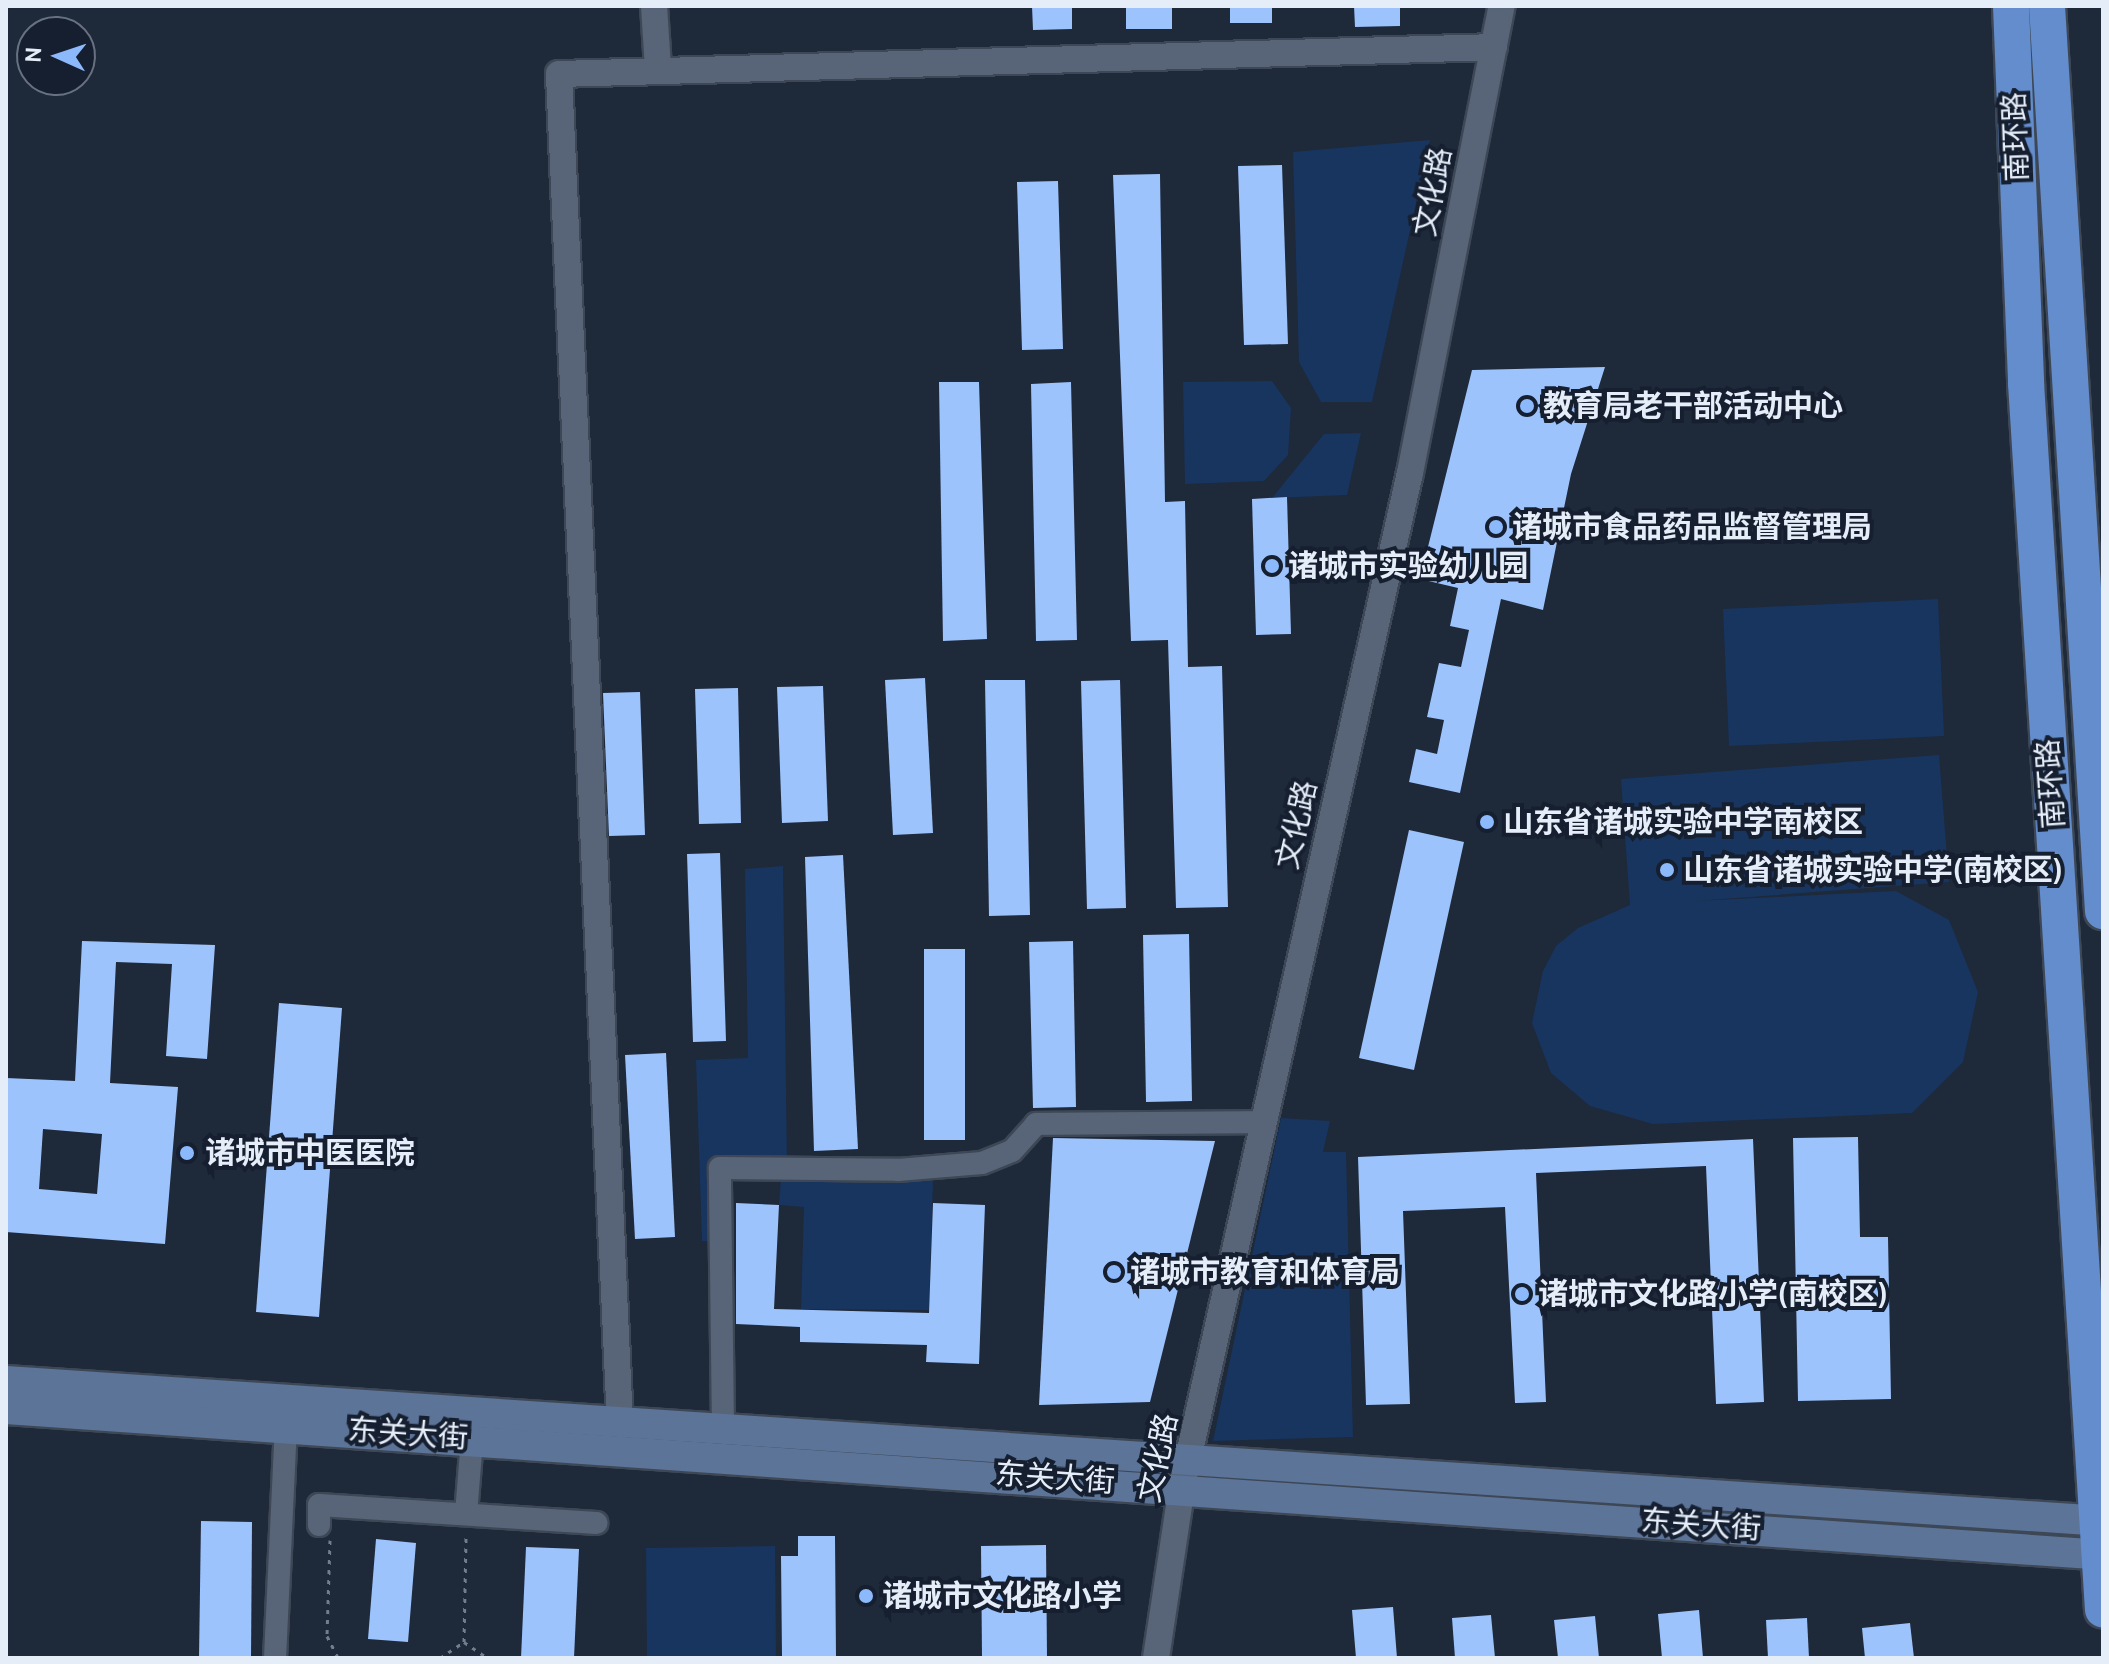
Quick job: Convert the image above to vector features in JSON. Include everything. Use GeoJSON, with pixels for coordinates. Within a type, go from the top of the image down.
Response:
{"type":"FeatureCollection","features":[{"type":"Feature","properties":{"kind":"highway","name":"南环路"},"geometry":{"type":"LineString","coordinates":[[2011,6],[2026,383],[2101,1538],[2103,1610]]}},
{"type":"Feature","properties":{"kind":"highway","name":"南环路"},"geometry":{"type":"LineString","coordinates":[[2047,6],[2103,911]]}},
{"type":"Feature","properties":{"kind":"main road","name":"东关大街"},"geometry":{"type":"LineString","coordinates":[[6,1381],[723,1429],[1186,1473]]}},
{"type":"Feature","properties":{"kind":"main road","name":"东关大街"},"geometry":{"type":"LineString","coordinates":[[6,1409],[472,1439],[1186,1473],[2101,1538]]}},
{"type":"Feature","properties":{"kind":"street"},"geometry":{"type":"LineString","coordinates":[[654,6],[658,68]]}},
{"type":"Feature","properties":{"kind":"street","name":"文化路"},"geometry":{"type":"LineString","coordinates":[[1156,1658],[1186,1473],[1262,1122],[1410,473],[1502,6]]}},
{"type":"Feature","properties":{"kind":"street"},"geometry":{"type":"LineString","coordinates":[[620,1424],[559,74],[658,68],[1494,47]]}},
{"type":"Feature","properties":{"kind":"street"},"geometry":{"type":"LineString","coordinates":[[723,1429],[720,1168],[898,1170],[982,1163],[1012,1151],[1036,1124],[1262,1122]]}},
{"type":"Feature","properties":{"kind":"street"},"geometry":{"type":"LineString","coordinates":[[275,1658],[286,1426]]}},
{"type":"Feature","properties":{"kind":"street"},"geometry":{"type":"LineString","coordinates":[[466,1514],[472,1439]]}},
{"type":"Feature","properties":{"kind":"street"},"geometry":{"type":"LineString","coordinates":[[325,1515],[466,1514],[596,1523]]}},
{"type":"Feature","properties":{"kind":"path"},"geometry":{"type":"LineString","coordinates":[[464,1642],[466,1514]]}},
{"type":"Feature","properties":{"kind":"path"},"geometry":{"type":"LineString","coordinates":[[325,1515],[327,1636],[338,1658]]}},
{"type":"Feature","properties":{"kind":"path"},"geometry":{"type":"LineString","coordinates":[[440,1658],[464,1642]]}},
{"type":"Feature","properties":{"kind":"path"},"geometry":{"type":"LineString","coordinates":[[464,1642],[488,1658]]}},
{"type":"Feature","properties":{"kind":"shaded area"},"geometry":{"type":"Polygon","coordinates":[[[1430,140],[1372,402],[1321,402],[1299,362],[1293,152],[1430,140]]]}},
{"type":"Feature","properties":{"kind":"shaded area"},"geometry":{"type":"Polygon","coordinates":[[[1272,381],[1291,408],[1288,455],[1264,481],[1185,484],[1183,382],[1272,381]]]}},
{"type":"Feature","properties":{"kind":"shaded area"},"geometry":{"type":"Polygon","coordinates":[[[1361,433],[1347,495],[1272,498],[1324,434],[1361,433]]]}},
{"type":"Feature","properties":{"kind":"shaded area"},"geometry":{"type":"Polygon","coordinates":[[[1938,599],[1944,736],[1729,746],[1723,609],[1938,599]]]}},
{"type":"Feature","properties":{"kind":"shaded area"},"geometry":{"type":"Polygon","coordinates":[[[1939,755],[1949,882],[1696,901],[1896,891],[1949,920],[1978,992],[1963,1062],[1912,1113],[1653,1124],[1590,1106],[1551,1073],[1532,1023],[1543,971],[1556,946],[1578,928],[1630,905],[1621,779],[1939,755]]]}},
{"type":"Feature","properties":{"kind":"shaded area"},"geometry":{"type":"Polygon","coordinates":[[[783,866],[787,1168],[720,1168],[720,1242],[702,1241],[696,1060],[748,1058],[745,869],[783,866]]]}},
{"type":"Feature","properties":{"kind":"shaded area"},"geometry":{"type":"Polygon","coordinates":[[[1281,1118],[1330,1121],[1323,1152],[1346,1152],[1353,1437],[1213,1441],[1281,1118]]]}},
{"type":"Feature","properties":{"kind":"shaded area"},"geometry":{"type":"Polygon","coordinates":[[[781,1179],[933,1181],[929,1310],[801,1309],[804,1207],[779,1205],[781,1179]]]}},
{"type":"Feature","properties":{"kind":"shaded area"},"geometry":{"type":"Polygon","coordinates":[[[775,1546],[776,1658],[647,1658],[646,1548],[775,1546]]]}},
{"type":"Feature","properties":{"kind":"building"},"geometry":{"type":"Polygon","coordinates":[[[1032,6],[1072,6],[1072,29],[1033,30],[1032,6]]]}},
{"type":"Feature","properties":{"kind":"building"},"geometry":{"type":"Polygon","coordinates":[[[1126,6],[1172,6],[1172,29],[1126,29],[1126,6]]]}},
{"type":"Feature","properties":{"kind":"building"},"geometry":{"type":"Polygon","coordinates":[[[1230,6],[1272,6],[1272,23],[1230,23],[1230,6]]]}},
{"type":"Feature","properties":{"kind":"building"},"geometry":{"type":"Polygon","coordinates":[[[1354,6],[1400,6],[1400,26],[1355,27],[1354,6]]]}},
{"type":"Feature","properties":{"kind":"building"},"geometry":{"type":"Polygon","coordinates":[[[1282,165],[1288,344],[1244,345],[1238,166],[1282,165]]]}},
{"type":"Feature","properties":{"kind":"building"},"geometry":{"type":"Polygon","coordinates":[[[1160,174],[1165,502],[1185,501],[1188,667],[1222,666],[1228,907],[1176,908],[1168,640],[1131,641],[1113,175],[1160,174]]]}},
{"type":"Feature","properties":{"kind":"building"},"geometry":{"type":"Polygon","coordinates":[[[1058,181],[1063,349],[1022,350],[1017,182],[1058,181]]]}},
{"type":"Feature","properties":{"kind":"building"},"geometry":{"type":"Polygon","coordinates":[[[1605,367],[1571,474],[1543,610],[1501,599],[1460,793],[1409,782],[1416,749],[1437,754],[1444,720],[1427,717],[1439,663],[1461,667],[1469,630],[1450,626],[1458,588],[1420,579],[1472,370],[1605,367]]]}},
{"type":"Feature","properties":{"kind":"building"},"geometry":{"type":"Polygon","coordinates":[[[939,382],[979,382],[987,639],[943,641],[939,382]]]}},
{"type":"Feature","properties":{"kind":"building"},"geometry":{"type":"Polygon","coordinates":[[[1071,382],[1077,640],[1036,641],[1031,384],[1071,382]]]}},
{"type":"Feature","properties":{"kind":"building","name":"诸城市实验幼儿园"},"geometry":{"type":"Polygon","coordinates":[[[1287,497],[1291,634],[1256,635],[1252,499],[1287,497]]]}},
{"type":"Feature","properties":{"kind":"building"},"geometry":{"type":"Polygon","coordinates":[[[925,678],[933,833],[893,835],[885,680],[925,678]]]}},
{"type":"Feature","properties":{"kind":"building"},"geometry":{"type":"Polygon","coordinates":[[[985,680],[1025,680],[1030,915],[989,916],[985,680]]]}},
{"type":"Feature","properties":{"kind":"building"},"geometry":{"type":"Polygon","coordinates":[[[1120,680],[1126,908],[1087,909],[1081,681],[1120,680]]]}},
{"type":"Feature","properties":{"kind":"building"},"geometry":{"type":"Polygon","coordinates":[[[823,686],[828,821],[782,823],[777,687],[823,686]]]}},
{"type":"Feature","properties":{"kind":"building"},"geometry":{"type":"Polygon","coordinates":[[[738,688],[741,823],[699,824],[695,689],[738,688]]]}},
{"type":"Feature","properties":{"kind":"building"},"geometry":{"type":"Polygon","coordinates":[[[640,692],[645,835],[609,836],[603,693],[640,692]]]}},
{"type":"Feature","properties":{"kind":"building"},"geometry":{"type":"Polygon","coordinates":[[[1409,830],[1464,842],[1414,1070],[1359,1058],[1409,830]]]}},
{"type":"Feature","properties":{"kind":"building"},"geometry":{"type":"Polygon","coordinates":[[[720,853],[726,1041],[693,1042],[687,854],[720,853]]]}},
{"type":"Feature","properties":{"kind":"building"},"geometry":{"type":"Polygon","coordinates":[[[843,855],[858,1149],[814,1151],[805,857],[843,855]]]}},
{"type":"Feature","properties":{"kind":"building"},"geometry":{"type":"Polygon","coordinates":[[[1189,934],[1192,1101],[1146,1102],[1143,935],[1189,934]]]}},
{"type":"Feature","properties":{"kind":"building"},"geometry":{"type":"Polygon","coordinates":[[[82,941],[215,945],[207,1059],[166,1056],[172,964],[116,962],[110,1083],[178,1087],[165,1244],[6,1232],[6,1078],[75,1081],[82,941]],[[43,1129],[39,1189],[97,1194],[102,1134],[43,1129]]]}},
{"type":"Feature","properties":{"kind":"building"},"geometry":{"type":"Polygon","coordinates":[[[1073,941],[1076,1107],[1033,1108],[1029,942],[1073,941]]]}},
{"type":"Feature","properties":{"kind":"building"},"geometry":{"type":"Polygon","coordinates":[[[924,949],[965,949],[965,1140],[924,1140],[924,949]]]}},
{"type":"Feature","properties":{"kind":"building"},"geometry":{"type":"Polygon","coordinates":[[[279,1003],[342,1008],[319,1317],[256,1312],[279,1003]]]}},
{"type":"Feature","properties":{"kind":"building"},"geometry":{"type":"Polygon","coordinates":[[[666,1053],[675,1237],[635,1239],[625,1055],[666,1053]]]}},
{"type":"Feature","properties":{"kind":"building"},"geometry":{"type":"Polygon","coordinates":[[[1858,1137],[1860,1237],[1888,1237],[1891,1399],[1798,1401],[1793,1138],[1858,1137]]]}},
{"type":"Feature","properties":{"kind":"building","name":"诸城市教育和体育局"},"geometry":{"type":"Polygon","coordinates":[[[1053,1138],[1215,1141],[1150,1402],[1039,1405],[1053,1138]]]}},
{"type":"Feature","properties":{"kind":"building"},"geometry":{"type":"Polygon","coordinates":[[[1753,1139],[1764,1402],[1716,1404],[1706,1166],[1536,1173],[1546,1402],[1515,1403],[1505,1207],[1403,1211],[1410,1404],[1366,1405],[1358,1157],[1753,1139]]]}},
{"type":"Feature","properties":{"kind":"building"},"geometry":{"type":"Polygon","coordinates":[[[736,1203],[779,1205],[774,1309],[929,1313],[933,1203],[985,1205],[979,1364],[926,1362],[927,1345],[800,1342],[800,1327],[736,1324],[736,1203]]]}},
{"type":"Feature","properties":{"kind":"building"},"geometry":{"type":"Polygon","coordinates":[[[201,1521],[252,1522],[251,1658],[199,1658],[201,1521]]]}},
{"type":"Feature","properties":{"kind":"building"},"geometry":{"type":"Polygon","coordinates":[[[798,1536],[835,1536],[836,1658],[782,1658],[781,1556],[798,1556],[798,1536]]]}},
{"type":"Feature","properties":{"kind":"building"},"geometry":{"type":"Polygon","coordinates":[[[376,1539],[416,1543],[408,1642],[368,1639],[376,1539]]]}},
{"type":"Feature","properties":{"kind":"building"},"geometry":{"type":"Polygon","coordinates":[[[1046,1545],[1047,1658],[982,1658],[981,1546],[1046,1545]]]}},
{"type":"Feature","properties":{"kind":"building"},"geometry":{"type":"Polygon","coordinates":[[[526,1547],[579,1549],[574,1658],[521,1658],[526,1547]]]}},
{"type":"Feature","properties":{"kind":"building"},"geometry":{"type":"Polygon","coordinates":[[[1393,1607],[1397,1658],[1356,1658],[1352,1610],[1393,1607]]]}},
{"type":"Feature","properties":{"kind":"building"},"geometry":{"type":"Polygon","coordinates":[[[1699,1610],[1703,1658],[1662,1658],[1658,1614],[1699,1610]]]}},
{"type":"Feature","properties":{"kind":"building"},"geometry":{"type":"Polygon","coordinates":[[[1491,1615],[1495,1658],[1455,1658],[1452,1618],[1491,1615]]]}},
{"type":"Feature","properties":{"kind":"building"},"geometry":{"type":"Polygon","coordinates":[[[1595,1616],[1599,1658],[1558,1658],[1554,1620],[1595,1616]]]}},
{"type":"Feature","properties":{"kind":"building"},"geometry":{"type":"Polygon","coordinates":[[[1807,1618],[1809,1658],[1768,1658],[1766,1620],[1807,1618]]]}},
{"type":"Feature","properties":{"kind":"building"},"geometry":{"type":"Polygon","coordinates":[[[1910,1623],[1914,1658],[1865,1658],[1862,1628],[1910,1623]]]}},
{"type":"Feature","properties":{"kind":"place","name":"教育局老干部活动中心"},"geometry":{"type":"Point","coordinates":[1527,406]}},
{"type":"Feature","properties":{"kind":"place","name":"诸城市食品药品监督管理局"},"geometry":{"type":"Point","coordinates":[1496,527]}},
{"type":"Feature","properties":{"kind":"place","name":"诸城市实验幼儿园"},"geometry":{"type":"Point","coordinates":[1272,566]}},
{"type":"Feature","properties":{"kind":"place","name":"山东省诸城实验中学南校区"},"geometry":{"type":"Point","coordinates":[1487,822]}},
{"type":"Feature","properties":{"kind":"place","name":"山东省诸城实验中学(南校区)"},"geometry":{"type":"Point","coordinates":[1667,870]}},
{"type":"Feature","properties":{"kind":"place","name":"诸城市中医医院"},"geometry":{"type":"Point","coordinates":[187,1153]}},
{"type":"Feature","properties":{"kind":"place","name":"诸城市教育和体育局"},"geometry":{"type":"Point","coordinates":[1114,1272]}},
{"type":"Feature","properties":{"kind":"place","name":"诸城市文化路小学(南校区)"},"geometry":{"type":"Point","coordinates":[1522,1294]}},
{"type":"Feature","properties":{"kind":"place","name":"诸城市文化路小学"},"geometry":{"type":"Point","coordinates":[866,1596]}}]}
